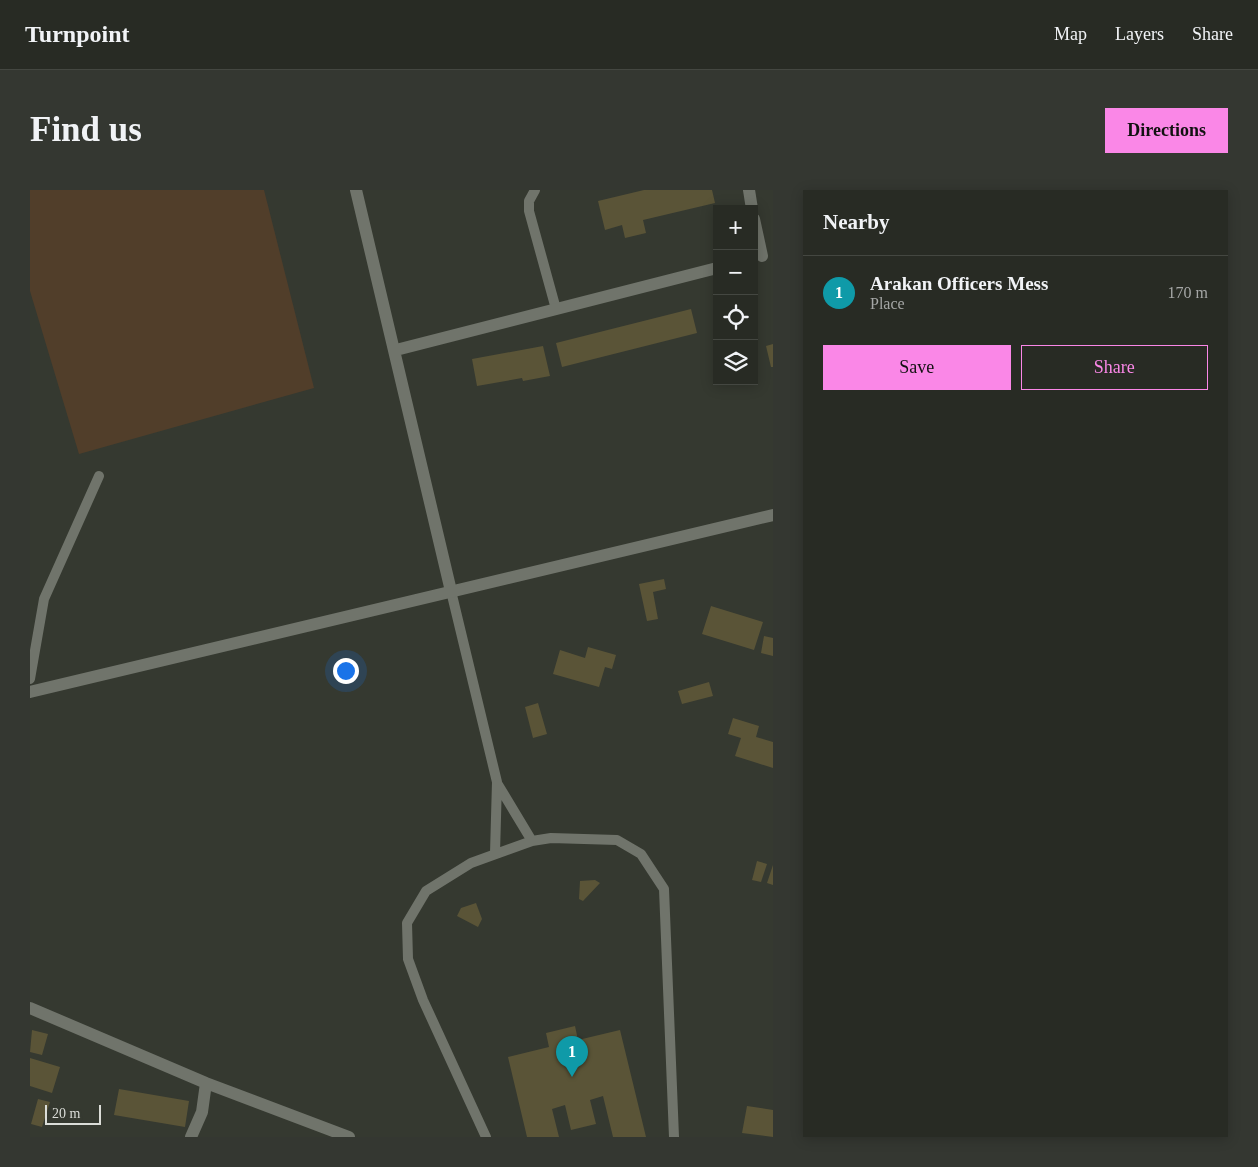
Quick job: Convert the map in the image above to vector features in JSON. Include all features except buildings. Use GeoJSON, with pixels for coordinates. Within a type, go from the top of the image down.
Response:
{"type":"FeatureCollection","features":[{"type":"Feature","properties":{"kind":"street"},"geometry":{"type":"LineString","coordinates":[[356,190],[396,350],[451,592]]}},
{"type":"Feature","properties":{"kind":"street"},"geometry":{"type":"LineString","coordinates":[[749,190],[751,205]]}},
{"type":"Feature","properties":{"kind":"street"},"geometry":{"type":"LineString","coordinates":[[758,235],[763,256]]}},
{"type":"Feature","properties":{"kind":"street"},"geometry":{"type":"LineString","coordinates":[[396,350],[713,269]]}},
{"type":"Feature","properties":{"kind":"street"},"geometry":{"type":"LineString","coordinates":[[30,692],[773,515]]}},
{"type":"Feature","properties":{"kind":"street"},"geometry":{"type":"LineString","coordinates":[[30,1008],[206,1083],[349,1137]]}},
{"type":"Feature","properties":{"kind":"street"},"geometry":{"type":"LineString","coordinates":[[191,1137],[202,1112],[206,1083]]}},
{"type":"Feature","properties":{"kind":"lane"},"geometry":{"type":"LineString","coordinates":[[535,190],[529,201],[529,211],[556,309]]}},
{"type":"Feature","properties":{"kind":"lane"},"geometry":{"type":"LineString","coordinates":[[30,679],[44,598],[99,476]]}},
{"type":"Feature","properties":{"kind":"lane"},"geometry":{"type":"LineString","coordinates":[[451,592],[497,782],[495,853]]}},
{"type":"Feature","properties":{"kind":"lane"},"geometry":{"type":"LineString","coordinates":[[497,782],[532,841]]}},
{"type":"Feature","properties":{"kind":"lane"},"geometry":{"type":"LineString","coordinates":[[486,1137],[423,1000],[408,959],[407,923],[426,892],[471,863],[532,841],[551,838],[617,840],[641,854],[664,889],[674,1137]]}},
{"type":"Feature","properties":{"kind":"shaded area"},"geometry":{"type":"Polygon","coordinates":[[[30,190],[264,190],[314,388],[79,454],[30,291],[30,190]]]}},
{"type":"Feature","properties":{"kind":"place","name":"Arakan Officers Mess"},"geometry":{"type":"Point","coordinates":[572,1077]}}]}
